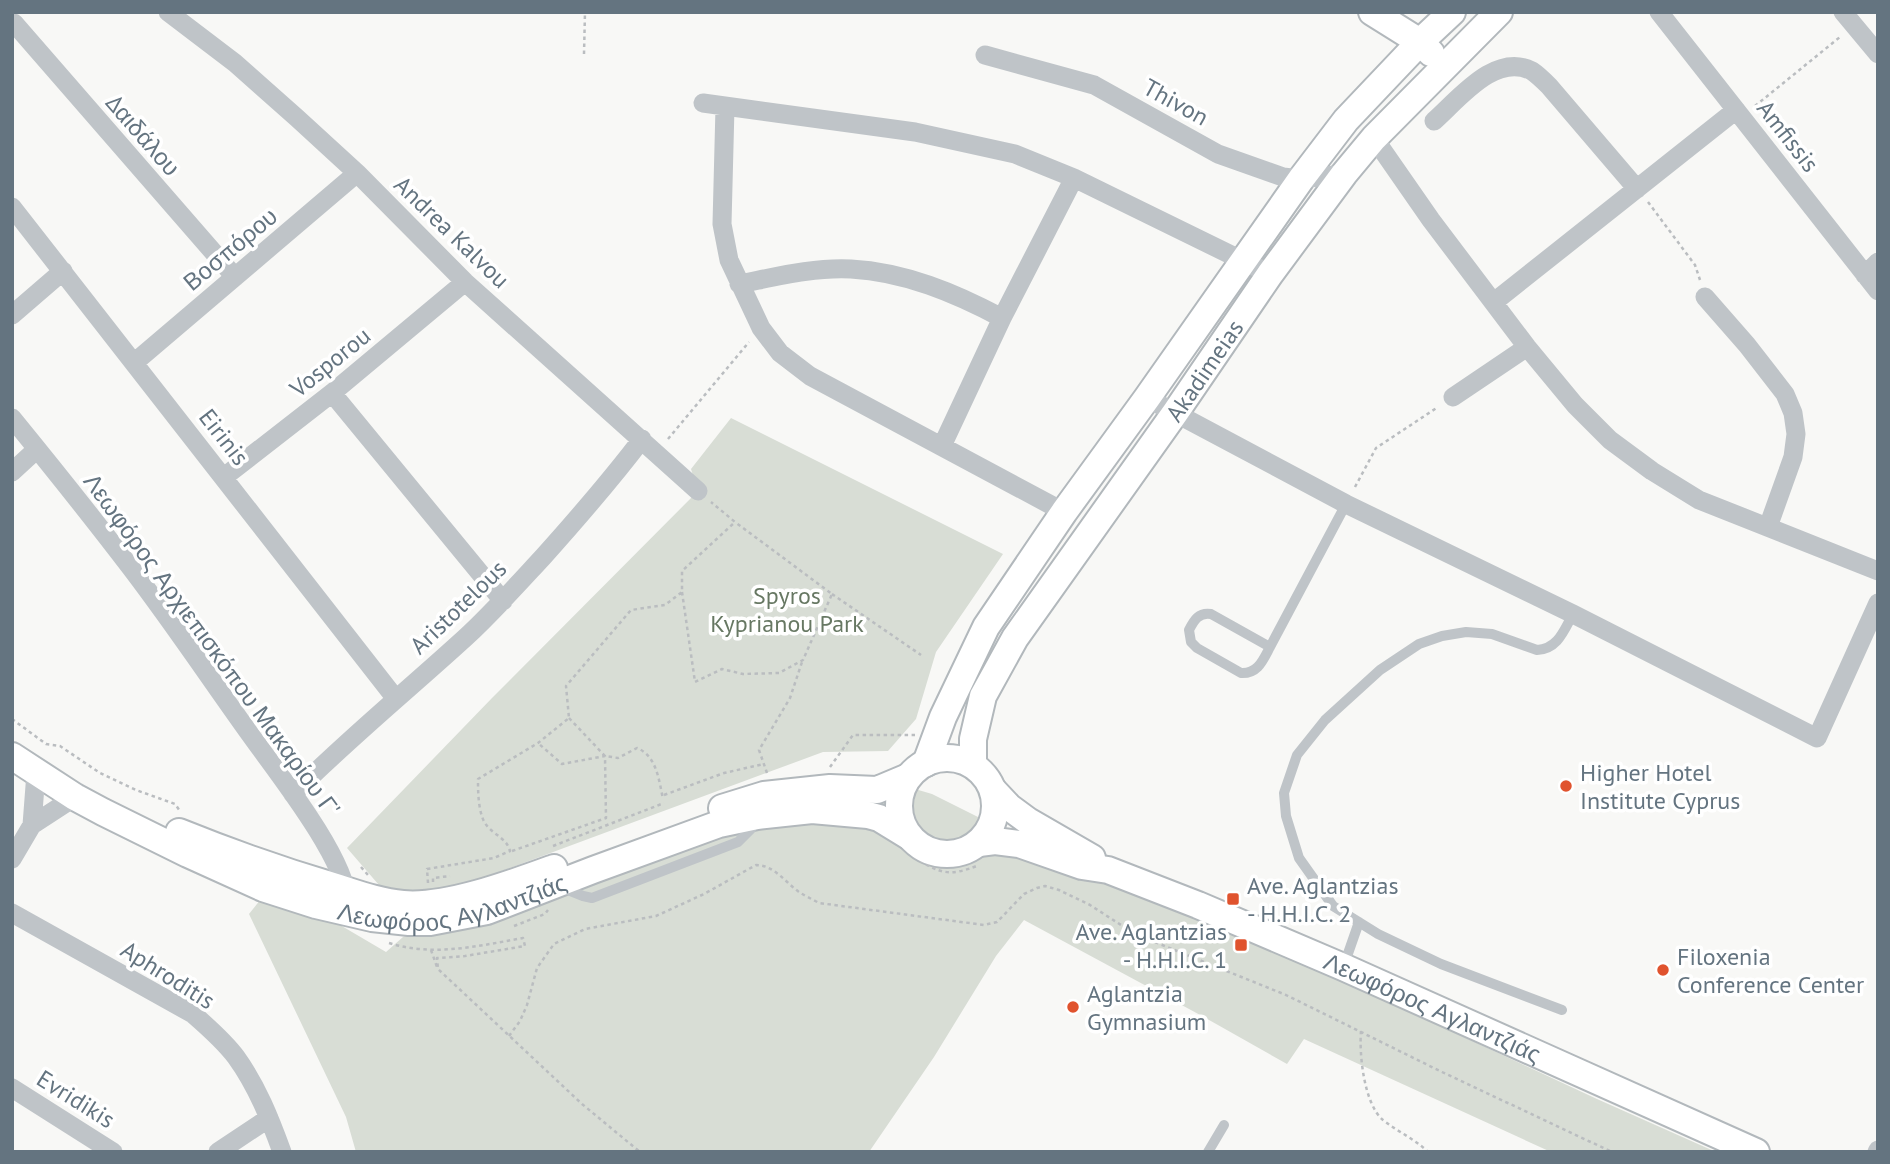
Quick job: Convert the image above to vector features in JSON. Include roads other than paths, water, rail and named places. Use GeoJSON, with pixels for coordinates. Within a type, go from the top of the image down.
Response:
{"type":"FeatureCollection","features":[{"type":"Feature","properties":{"kind":"main road"},"geometry":{"type":"LineString","coordinates":[[1372,12],[1420,42],[1444,67]]}},
{"type":"Feature","properties":{"kind":"main road","name":"Akadimeias"},"geometry":{"type":"LineString","coordinates":[[917,770],[986,627],[1064,512],[1346,120],[1452,12]]}},
{"type":"Feature","properties":{"kind":"main road","name":"Akadimeias"},"geometry":{"type":"LineString","coordinates":[[973,765],[972,739],[977,716],[988,686],[1016,638],[1270,274],[1374,138],[1499,12]]}},
{"type":"Feature","properties":{"kind":"main road","name":"Λεωφόρος Αγλαντζιάς"},"geometry":{"type":"LineString","coordinates":[[12,737],[62,772],[161,824],[287,873],[347,902],[372,918],[430,922],[487,911],[719,824],[757,816],[812,810],[868,815],[879,818],[909,846]]}},
{"type":"Feature","properties":{"kind":"main road","name":"Λεωφόρος Αγλαντζιάς"},"geometry":{"type":"LineString","coordinates":[[12,756],[75,797],[263,888],[298,900],[347,902],[373,899],[404,905],[433,903],[524,879],[764,795],[830,788],[877,790],[917,770]]}},
{"type":"Feature","properties":{"kind":"main road"},"geometry":{"type":"LineString","coordinates":[[950,758],[973,765],[985,776],[993,790],[995,815],[983,852],[943,855],[909,846],[898,803],[901,789],[917,770],[937,759],[950,758]]}},
{"type":"Feature","properties":{"kind":"main road","name":"Λεωφόρος Αγλαντζιάς"},"geometry":{"type":"LineString","coordinates":[[993,790],[1009,807],[1028,821],[1086,853],[1108,870]]}},
{"type":"Feature","properties":{"kind":"main road","name":"Λεωφόρος Αγλαντζιάς"},"geometry":{"type":"LineString","coordinates":[[983,852],[995,841],[1006,841],[1082,866],[1108,870],[1343,967],[1756,1152]]}},
{"type":"Feature","properties":{"kind":"street","name":"Andrea Kalvou"},"geometry":{"type":"LineString","coordinates":[[168,12],[235,63],[357,173],[465,282],[698,491]]}},
{"type":"Feature","properties":{"kind":"street","name":"Amfissis"},"geometry":{"type":"LineString","coordinates":[[1659,12],[1739,113],[1871,269],[1878,291]]}},
{"type":"Feature","properties":{"kind":"street"},"geometry":{"type":"LineString","coordinates":[[1848,19],[1878,54]]}},
{"type":"Feature","properties":{"kind":"street","name":"Δαιδάλου"},"geometry":{"type":"LineString","coordinates":[[18,20],[235,277]]}},
{"type":"Feature","properties":{"kind":"street","name":"Thivon"},"geometry":{"type":"LineString","coordinates":[[985,55],[1094,85],[1218,154],[1283,177],[1301,179],[1344,174]]}},
{"type":"Feature","properties":{"kind":"street"},"geometry":{"type":"LineString","coordinates":[[1434,121],[1487,74],[1510,66],[1523,68],[1534,72],[1549,86],[1637,188]]}},
{"type":"Feature","properties":{"kind":"street"},"geometry":{"type":"LineString","coordinates":[[703,103],[940,136],[1015,155],[1074,178],[1270,274]]}},
{"type":"Feature","properties":{"kind":"street"},"geometry":{"type":"LineString","coordinates":[[725,107],[722,224],[729,260],[761,328],[780,353],[810,376],[1064,512]]}},
{"type":"Feature","properties":{"kind":"street"},"geometry":{"type":"LineString","coordinates":[[1494,302],[1637,188],[1739,113]]}},
{"type":"Feature","properties":{"kind":"street"},"geometry":{"type":"LineString","coordinates":[[1374,138],[1431,220],[1527,347],[1575,405],[1610,440],[1652,471],[1699,500],[1878,571]]}},
{"type":"Feature","properties":{"kind":"street","name":"Βοσπόρου"},"geometry":{"type":"LineString","coordinates":[[135,362],[357,173]]}},
{"type":"Feature","properties":{"kind":"street"},"geometry":{"type":"LineString","coordinates":[[942,446],[1002,318],[1074,178]]}},
{"type":"Feature","properties":{"kind":"street","name":"Eirinis"},"geometry":{"type":"LineString","coordinates":[[12,207],[396,699]]}},
{"type":"Feature","properties":{"kind":"street"},"geometry":{"type":"LineString","coordinates":[[739,284],[825,271],[849,269],[874,272],[917,281],[949,292],[1002,318]]}},
{"type":"Feature","properties":{"kind":"street"},"geometry":{"type":"LineString","coordinates":[[12,315],[63,271]]}},
{"type":"Feature","properties":{"kind":"street","name":"Vosporou"},"geometry":{"type":"LineString","coordinates":[[224,477],[332,393],[465,282]]}},
{"type":"Feature","properties":{"kind":"street"},"geometry":{"type":"LineString","coordinates":[[1705,297],[1785,394],[1793,413],[1796,434],[1793,457],[1768,527]]}},
{"type":"Feature","properties":{"kind":"street"},"geometry":{"type":"LineString","coordinates":[[1453,397],[1527,347]]}},
{"type":"Feature","properties":{"kind":"street"},"geometry":{"type":"LineString","coordinates":[[332,393],[503,601]]}},
{"type":"Feature","properties":{"kind":"street"},"geometry":{"type":"LineString","coordinates":[[1147,398],[1346,504],[1573,614],[1817,738],[1878,603]]}},
{"type":"Feature","properties":{"kind":"street","name":"Λεωφόρος Αρχιεπισκόπου Μακαρίου Γ'"},"geometry":{"type":"LineString","coordinates":[[12,418],[138,579],[293,794],[330,850],[347,902]]}},
{"type":"Feature","properties":{"kind":"street","name":"Aristotelous"},"geometry":{"type":"LineString","coordinates":[[293,794],[503,601],[623,464],[649,446]]}},
{"type":"Feature","properties":{"kind":"street"},"geometry":{"type":"LineString","coordinates":[[12,472],[37,449]]}},
{"type":"Feature","properties":{"kind":"street"},"geometry":{"type":"LineString","coordinates":[[12,859],[32,825],[36,773]]}},
{"type":"Feature","properties":{"kind":"street"},"geometry":{"type":"LineString","coordinates":[[32,825],[75,797]]}},
{"type":"Feature","properties":{"kind":"street","name":"Aphroditis"},"geometry":{"type":"LineString","coordinates":[[12,913],[193,1014],[235,1056],[257,1092],[282,1152]]}},
{"type":"Feature","properties":{"kind":"street","name":"Evridikis"},"geometry":{"type":"LineString","coordinates":[[12,1088],[113,1152]]}},
{"type":"Feature","properties":{"kind":"street"},"geometry":{"type":"LineString","coordinates":[[218,1152],[269,1118]]}},
{"type":"Feature","properties":{"kind":"lane"},"geometry":{"type":"LineString","coordinates":[[1270,646],[1211,614],[1196,617],[1189,630],[1191,642],[1197,648],[1241,673],[1257,669],[1270,646],[1346,504]]}},
{"type":"Feature","properties":{"kind":"lane"},"geometry":{"type":"LineString","coordinates":[[1562,1010],[1441,964],[1378,934],[1333,906],[1299,858],[1286,816],[1284,793],[1297,755],[1325,720],[1380,670],[1419,645],[1442,636],[1466,632],[1492,634],[1544,650],[1555,644],[1573,614]]}},
{"type":"Feature","properties":{"kind":"lane"},"geometry":{"type":"LineString","coordinates":[[1343,967],[1359,922]]}},
{"type":"Feature","properties":{"kind":"lane"},"geometry":{"type":"LineString","coordinates":[[1208,1152],[1224,1125]]}},
{"type":"Feature","properties":{"kind":"place","name":"Higher Hotel Institute Cyprus"},"geometry":{"type":"Point","coordinates":[1566,786]}},
{"type":"Feature","properties":{"kind":"place","name":"Ave. Aglantzias - H.H.I.C. 2"},"geometry":{"type":"Point","coordinates":[1233,899]}},
{"type":"Feature","properties":{"kind":"place","name":"Ave. Aglantzias - H.H.I.C. 1"},"geometry":{"type":"Point","coordinates":[1241,945]}},
{"type":"Feature","properties":{"kind":"place","name":"Filoxenia Conference Center"},"geometry":{"type":"Point","coordinates":[1663,970]}},
{"type":"Feature","properties":{"kind":"place","name":"Aglantzia Gymnasium"},"geometry":{"type":"Point","coordinates":[1073,1007]}},
{"type":"Feature","properties":{"kind":"park label","name":"Spyros Kyprianou Park"},"geometry":{"type":"Point","coordinates":[787,609]}}]}
